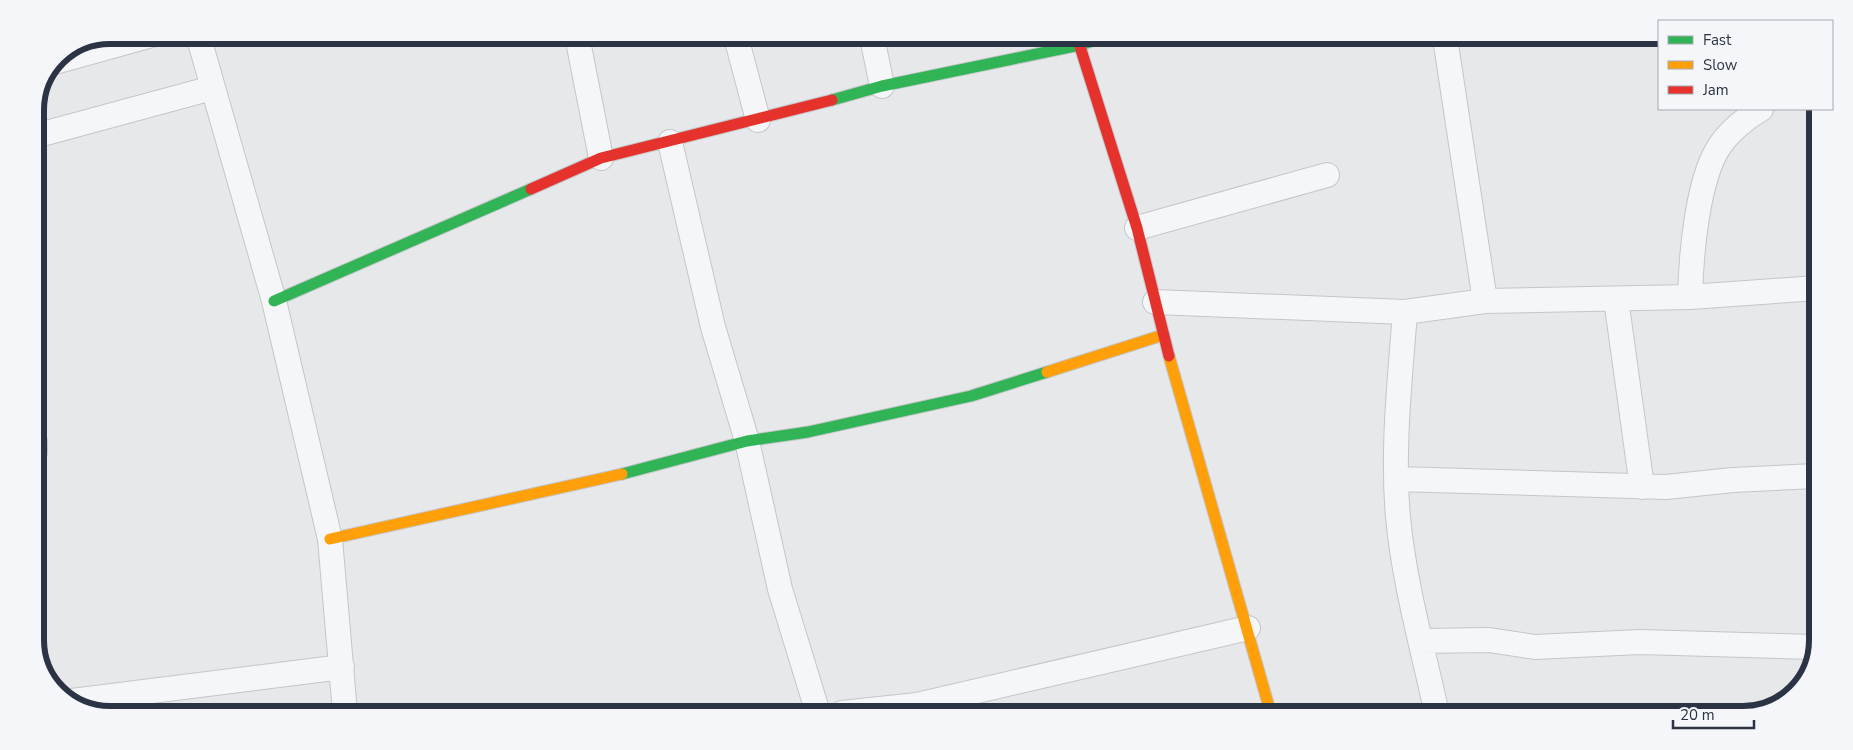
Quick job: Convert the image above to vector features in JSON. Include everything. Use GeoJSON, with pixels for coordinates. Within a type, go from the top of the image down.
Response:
{"type":"FeatureCollection","features":[{"type":"Feature","properties":{"kind":"street"},"geometry":{"type":"LineString","coordinates":[[69,58],[120,44]]}},
{"type":"Feature","properties":{"kind":"street"},"geometry":{"type":"LineString","coordinates":[[200,44],[274,301],[330,539],[345,706]]}},
{"type":"Feature","properties":{"kind":"street"},"geometry":{"type":"LineString","coordinates":[[578,44],[601,158]]}},
{"type":"Feature","properties":{"kind":"street"},"geometry":{"type":"LineString","coordinates":[[738,44],[758,120]]}},
{"type":"Feature","properties":{"kind":"street"},"geometry":{"type":"LineString","coordinates":[[873,44],[882,86]]}},
{"type":"Feature","properties":{"kind":"street"},"geometry":{"type":"LineString","coordinates":[[274,301],[601,158],[758,120],[882,86],[1065,44]]}},
{"type":"Feature","properties":{"kind":"street"},"geometry":{"type":"LineString","coordinates":[[1079,44],[1137,228],[1163,335],[1269,706]]}},
{"type":"Feature","properties":{"kind":"street"},"geometry":{"type":"LineString","coordinates":[[1446,44],[1485,301]]}},
{"type":"Feature","properties":{"kind":"street"},"geometry":{"type":"LineString","coordinates":[[44,134],[212,88]]}},
{"type":"Feature","properties":{"kind":"street"},"geometry":{"type":"LineString","coordinates":[[1690,297],[1694,240],[1707,174],[1720,144],[1752,114],[1759,110]]}},
{"type":"Feature","properties":{"kind":"street"},"geometry":{"type":"LineString","coordinates":[[670,142],[683,206],[713,326],[747,441],[780,589],[816,706]]}},
{"type":"Feature","properties":{"kind":"street"},"geometry":{"type":"LineString","coordinates":[[1137,228],[1327,175]]}},
{"type":"Feature","properties":{"kind":"street"},"geometry":{"type":"LineString","coordinates":[[1155,302],[1405,312],[1485,301],[1690,297],[1809,288]]}},
{"type":"Feature","properties":{"kind":"street"},"geometry":{"type":"LineString","coordinates":[[1616,299],[1642,487]]}},
{"type":"Feature","properties":{"kind":"street"},"geometry":{"type":"LineString","coordinates":[[1405,312],[1399,388],[1398,516],[1404,562],[1436,706]]}},
{"type":"Feature","properties":{"kind":"street"},"geometry":{"type":"LineString","coordinates":[[330,539],[659,466],[747,441],[808,432],[971,396],[1163,335]]}},
{"type":"Feature","properties":{"kind":"street"},"geometry":{"type":"LineString","coordinates":[[1397,480],[1666,487],[1733,480],[1809,476]]}},
{"type":"Feature","properties":{"kind":"street"},"geometry":{"type":"LineString","coordinates":[[908,706],[1248,628]]}},
{"type":"Feature","properties":{"kind":"street"},"geometry":{"type":"LineString","coordinates":[[1421,642],[1489,640],[1535,647],[1640,642],[1809,647]]}},
{"type":"Feature","properties":{"kind":"street"},"geometry":{"type":"LineString","coordinates":[[82,700],[342,667]]}},
{"type":"Feature","properties":{"kind":"traffic: fast"},"geometry":{"type":"LineString","coordinates":[[832,100],[882,86],[1083,44]]}},
{"type":"Feature","properties":{"kind":"traffic: fast"},"geometry":{"type":"LineString","coordinates":[[274,301],[531,189]]}},
{"type":"Feature","properties":{"kind":"traffic: fast"},"geometry":{"type":"LineString","coordinates":[[622,474],[747,441],[808,432],[971,396],[1047,372]]}},
{"type":"Feature","properties":{"kind":"traffic: slow"},"geometry":{"type":"LineString","coordinates":[[1047,372],[1163,335]]}},
{"type":"Feature","properties":{"kind":"traffic: slow"},"geometry":{"type":"LineString","coordinates":[[1169,356],[1269,706]]}},
{"type":"Feature","properties":{"kind":"traffic: slow"},"geometry":{"type":"LineString","coordinates":[[330,539],[622,474]]}},
{"type":"Feature","properties":{"kind":"traffic: jam"},"geometry":{"type":"LineString","coordinates":[[1079,44],[1137,228],[1169,356]]}},
{"type":"Feature","properties":{"kind":"traffic: jam"},"geometry":{"type":"LineString","coordinates":[[531,189],[601,158],[832,100]]}}]}
